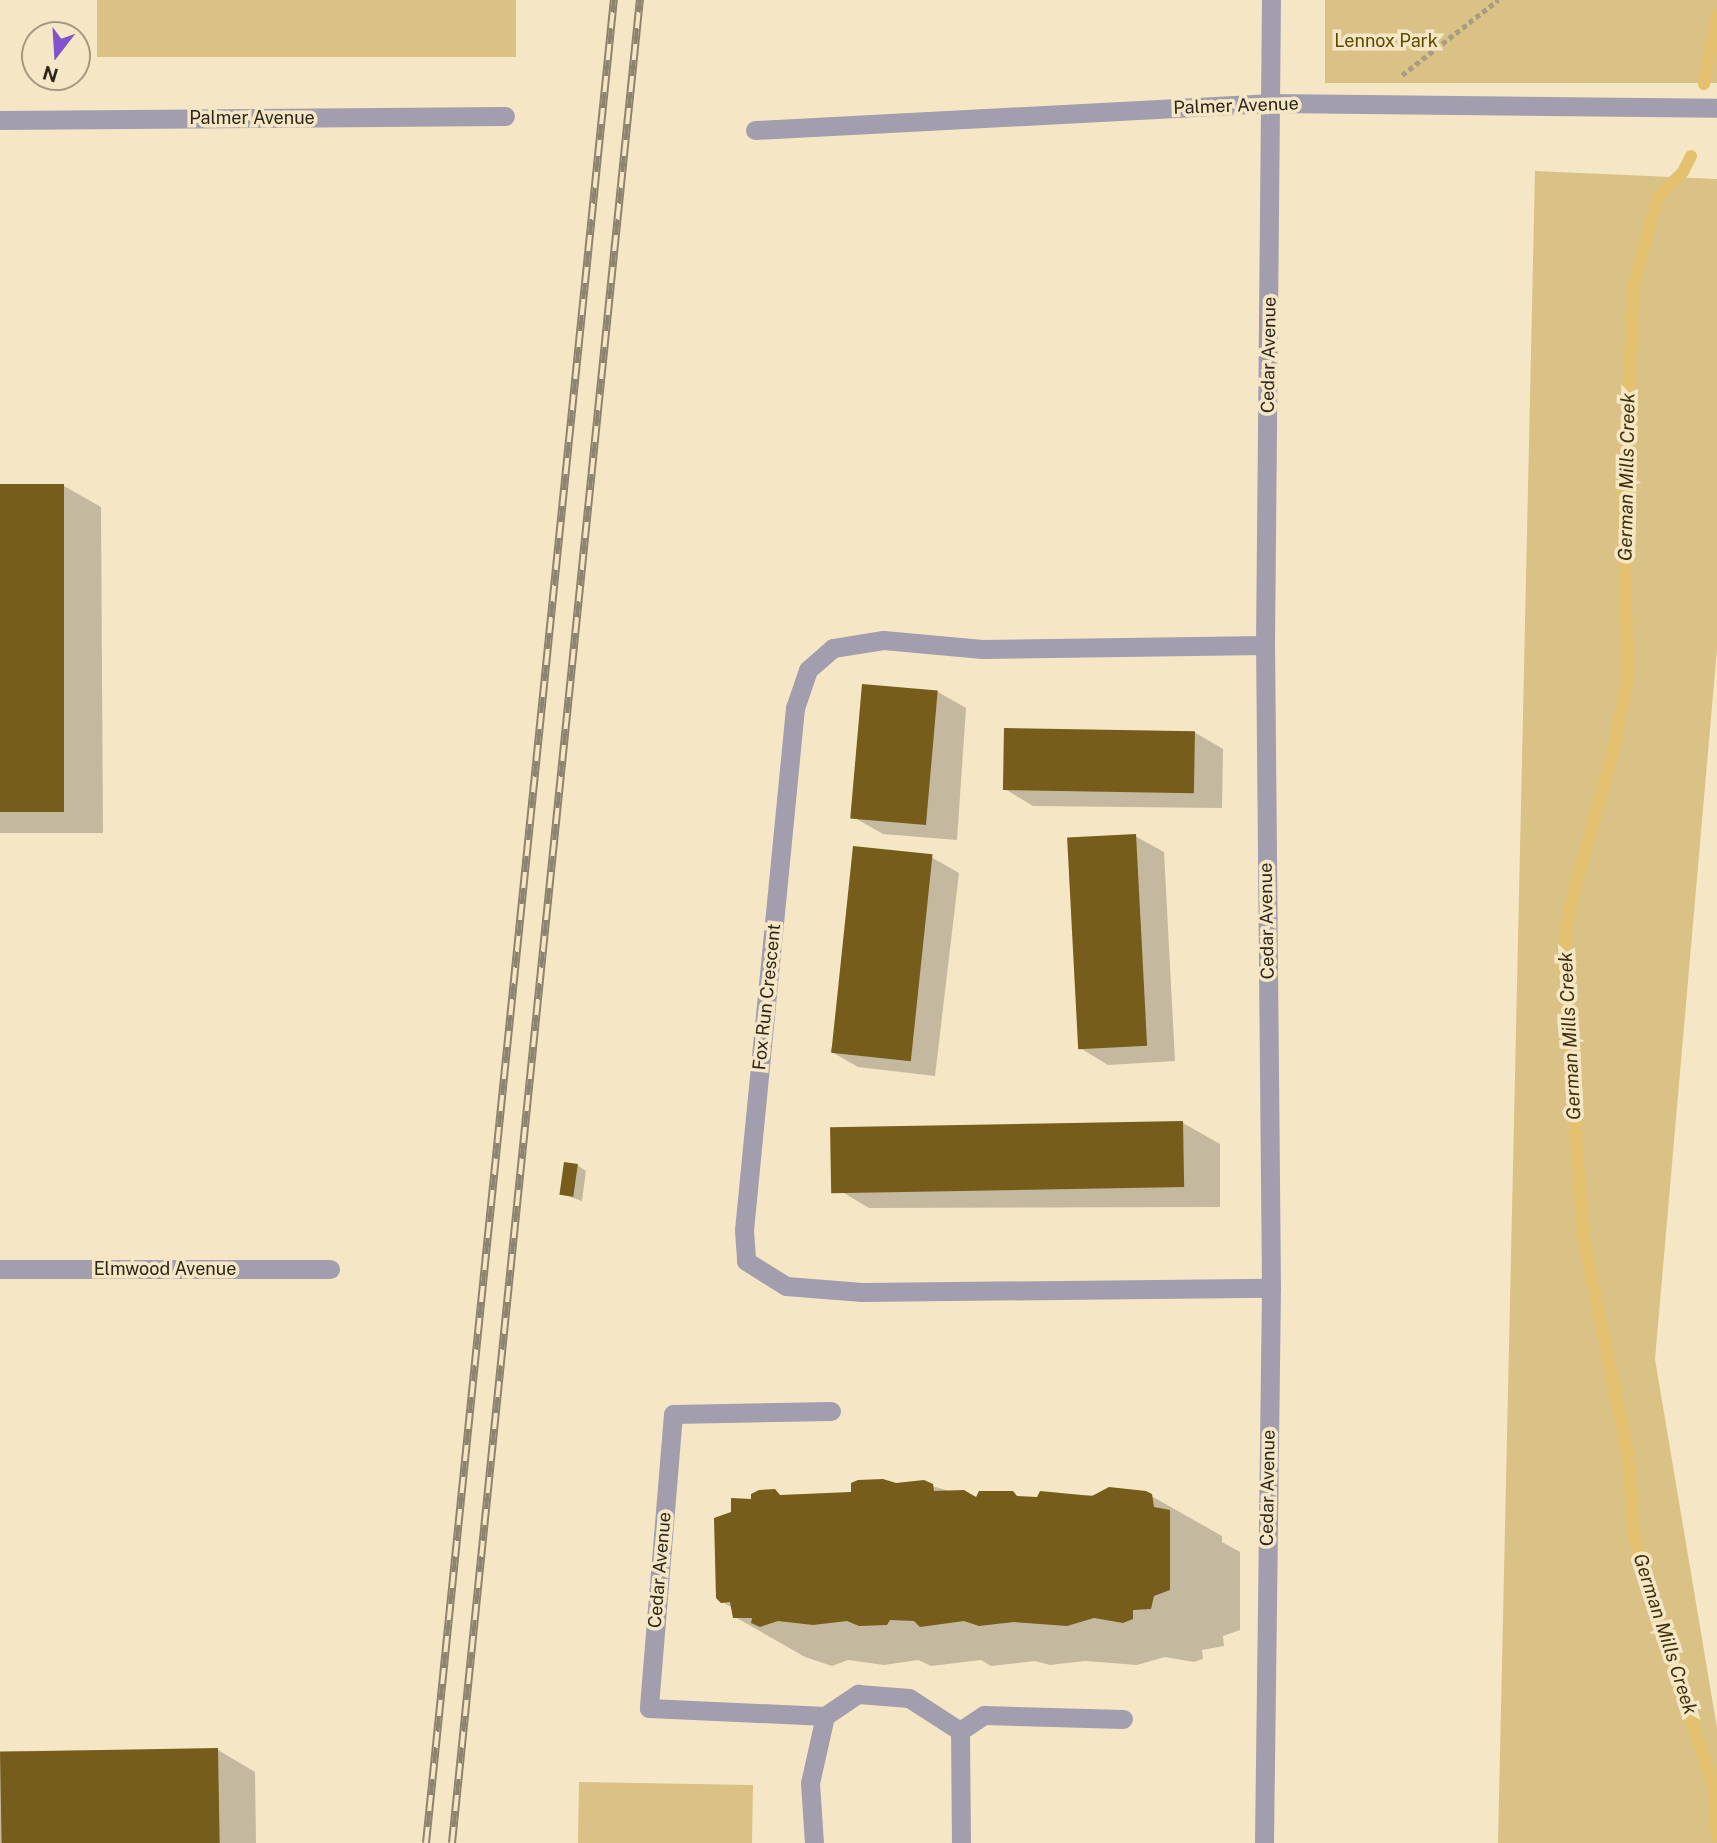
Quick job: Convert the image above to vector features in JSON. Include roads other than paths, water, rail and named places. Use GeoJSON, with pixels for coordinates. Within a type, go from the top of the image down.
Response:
{"type":"FeatureCollection","features":[{"type":"Feature","properties":{"kind":"street","name":"Cedar Avenue"},"geometry":{"type":"LineString","coordinates":[[1264,1843],[1271,1288],[1265,645],[1271,0]]}},
{"type":"Feature","properties":{"kind":"street","name":"Palmer Avenue"},"geometry":{"type":"LineString","coordinates":[[755,130],[1272,103],[1717,108]]}},
{"type":"Feature","properties":{"kind":"street","name":"Palmer Avenue"},"geometry":{"type":"LineString","coordinates":[[0,120],[505,116]]}},
{"type":"Feature","properties":{"kind":"street","name":"Fox Run Crescent"},"geometry":{"type":"LineString","coordinates":[[1265,645],[982,649],[883,640],[833,648],[808,670],[795,708],[744,1230],[746,1261],[786,1286],[862,1292],[1271,1288]]}},
{"type":"Feature","properties":{"kind":"street","name":"Elmwood Avenue"},"geometry":{"type":"LineString","coordinates":[[0,1269],[330,1269]]}},
{"type":"Feature","properties":{"kind":"street","name":"Cedar Avenue"},"geometry":{"type":"LineString","coordinates":[[825,1716],[649,1708],[673,1414],[831,1411]]}},
{"type":"Feature","properties":{"kind":"street"},"geometry":{"type":"LineString","coordinates":[[814,1843],[810,1783],[825,1716],[858,1694],[909,1698],[960,1731]]}},
{"type":"Feature","properties":{"kind":"street"},"geometry":{"type":"LineString","coordinates":[[960,1731],[984,1715],[1123,1719]]}},
{"type":"Feature","properties":{"kind":"street"},"geometry":{"type":"LineString","coordinates":[[960,1731],[961,1843]]}},
{"type":"Feature","properties":{"kind":"waterway","name":"German Mills Creek"},"geometry":{"type":"LineString","coordinates":[[1704,84],[1717,15]]}},
{"type":"Feature","properties":{"kind":"waterway","name":"German Mills Creek"},"geometry":{"type":"LineString","coordinates":[[1691,156],[1683,172],[1658,197],[1634,284],[1623,491],[1628,678],[1612,755],[1570,907],[1563,955],[1583,1235],[1628,1454],[1633,1527],[1641,1568],[1714,1788],[1717,1837]]}},
{"type":"Feature","properties":{"kind":"railway"},"geometry":{"type":"LineString","coordinates":[[426,1843],[614,0]]}},
{"type":"Feature","properties":{"kind":"railway"},"geometry":{"type":"LineString","coordinates":[[452,1843],[640,0]]}},
{"type":"Feature","properties":{"kind":"park label","name":"Lennox Park"},"geometry":{"type":"Point","coordinates":[1386,41]}}]}
